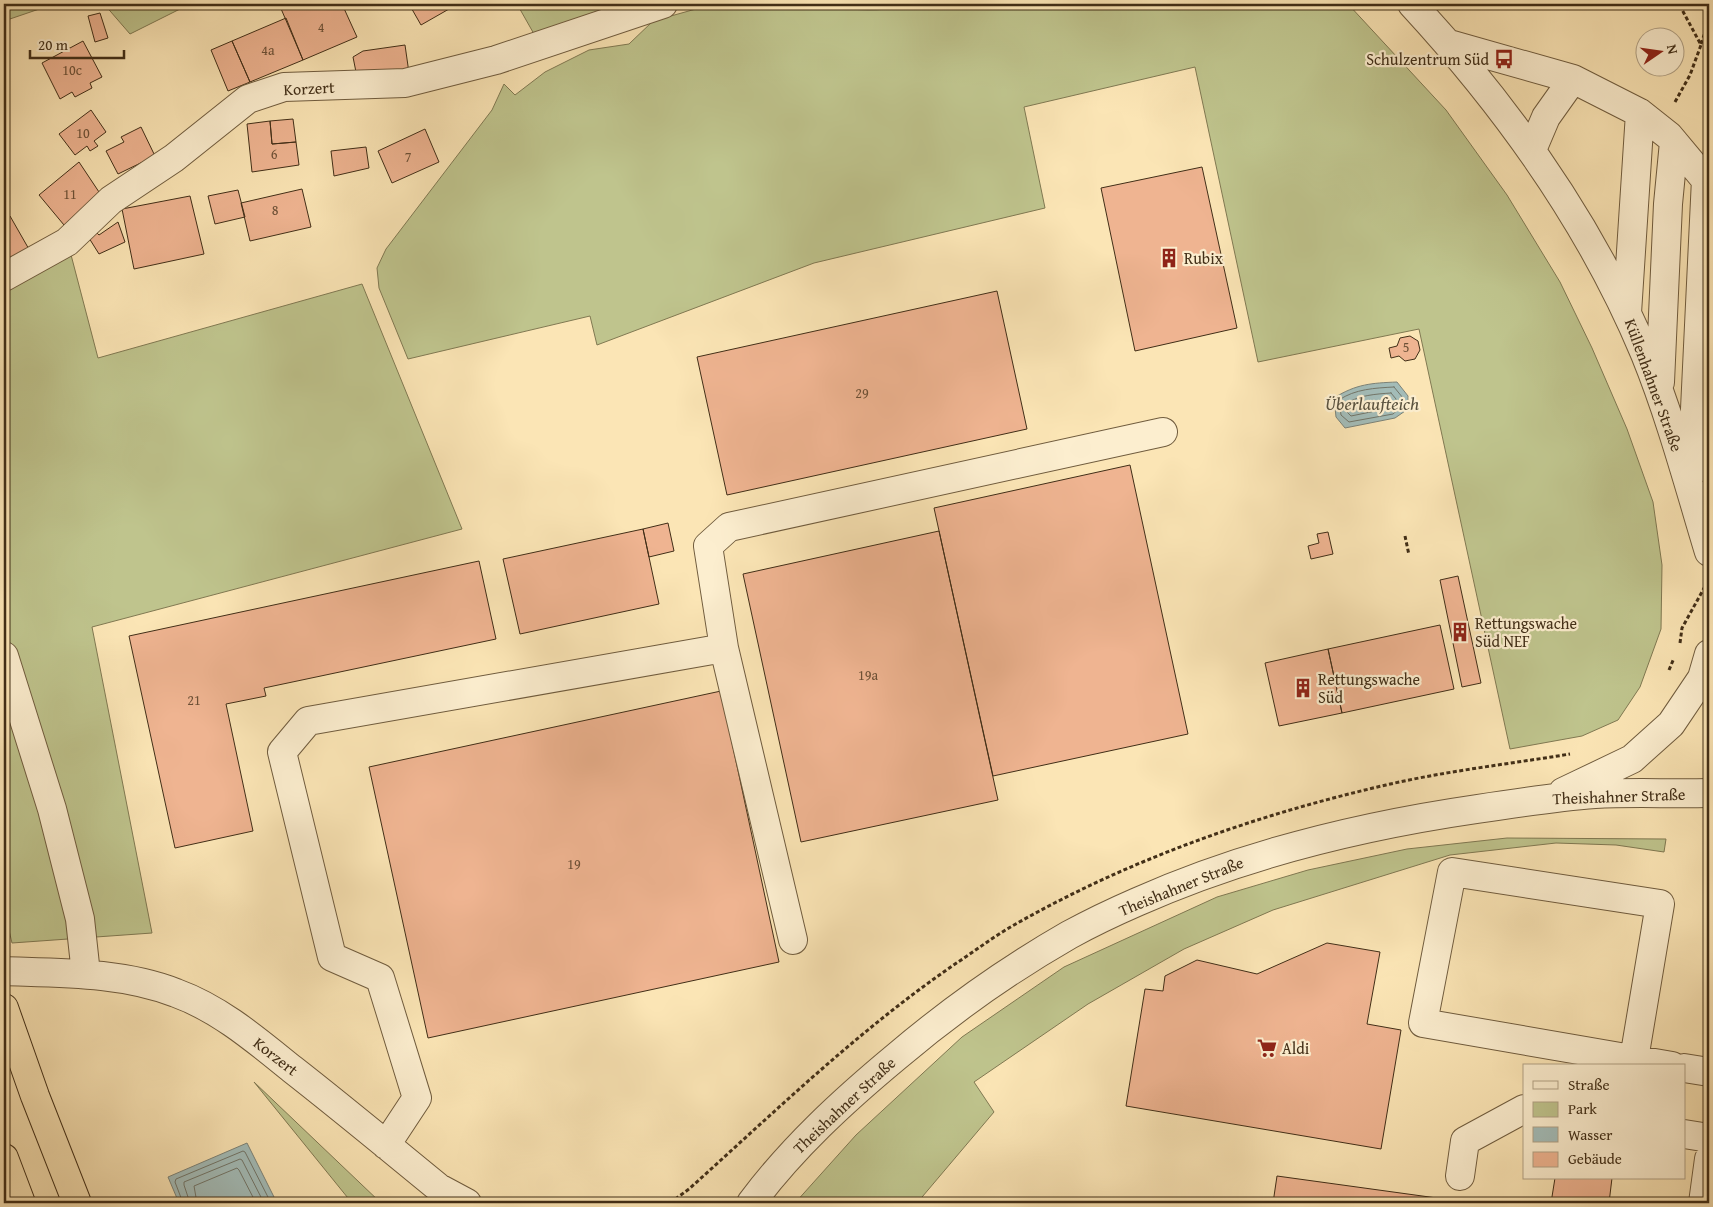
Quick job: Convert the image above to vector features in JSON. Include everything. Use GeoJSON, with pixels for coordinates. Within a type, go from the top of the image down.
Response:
{"type":"FeatureCollection","features":[{"type":"Feature","properties":{"kind":"highway"},"geometry":{"type":"LineString","coordinates":[[4,1008],[35,1096],[77,1203]]}},
{"type":"Feature","properties":{"kind":"highway"},"geometry":{"type":"LineString","coordinates":[[4,1158],[21,1203]]}},
{"type":"Feature","properties":{"kind":"street","name":"Korzert"},"geometry":{"type":"LineString","coordinates":[[4,277],[67,242],[111,200],[174,158],[248,99],[284,87],[405,83],[496,60],[663,4]]}},
{"type":"Feature","properties":{"kind":"street","name":"Küllenhahner Straße"},"geometry":{"type":"LineString","coordinates":[[1412,4],[1490,93],[1532,150],[1587,239],[1627,313],[1660,393],[1709,552]]}},
{"type":"Feature","properties":{"kind":"street"},"geometry":{"type":"LineString","coordinates":[[1449,44],[1573,79],[1658,128],[1708,182],[1691,491]]}},
{"type":"Feature","properties":{"kind":"street"},"geometry":{"type":"LineString","coordinates":[[1532,150],[1546,117],[1573,79]]}},
{"type":"Feature","properties":{"kind":"street"},"geometry":{"type":"LineString","coordinates":[[1627,313],[1658,128]]}},
{"type":"Feature","properties":{"kind":"street"},"geometry":{"type":"LineString","coordinates":[[1658,128],[1668,204],[1660,393]]}},
{"type":"Feature","properties":{"kind":"street"},"geometry":{"type":"LineString","coordinates":[[793,940],[724,648],[708,546],[729,527],[1163,432]]}},
{"type":"Feature","properties":{"kind":"street"},"geometry":{"type":"LineString","coordinates":[[386,1145],[416,1098],[380,978],[332,956],[282,752],[308,721],[724,648]]}},
{"type":"Feature","properties":{"kind":"street"},"geometry":{"type":"LineString","coordinates":[[1550,798],[1632,759],[1671,724],[1702,678],[1709,654]]}},
{"type":"Feature","properties":{"kind":"street"},"geometry":{"type":"LineString","coordinates":[[4,656],[52,809],[80,919],[86,974]]}},
{"type":"Feature","properties":{"kind":"street","name":"Theishahner Straße"},"geometry":{"type":"LineString","coordinates":[[757,1195],[792,1154],[829,1116],[922,1034],[972,997],[1070,934],[1173,886],[1256,856],[1332,836],[1401,821],[1550,798],[1597,794],[1709,793]]}},
{"type":"Feature","properties":{"kind":"street"},"geometry":{"type":"LineString","coordinates":[[1634,1059],[1660,904],[1452,872],[1423,1023],[1661,1064]]}},
{"type":"Feature","properties":{"kind":"street","name":"Korzert"},"geometry":{"type":"LineString","coordinates":[[4,971],[86,974],[149,985],[174,992],[201,1003],[255,1040],[386,1145],[446,1196],[467,1203]]}},
{"type":"Feature","properties":{"kind":"street"},"geometry":{"type":"LineString","coordinates":[[1686,1068],[1709,1072]]}},
{"type":"Feature","properties":{"kind":"street"},"geometry":{"type":"LineString","coordinates":[[1460,1176],[1465,1141],[1523,1110]]}},
{"type":"Feature","properties":{"kind":"street"},"geometry":{"type":"LineString","coordinates":[[1686,1134],[1709,1138]]}},
{"type":"Feature","properties":{"kind":"street"},"geometry":{"type":"LineString","coordinates":[[1703,1203],[1709,1159]]}},
{"type":"Feature","properties":{"kind":"street"},"geometry":{"type":"LineString","coordinates":[[733,1203],[757,1195]]}},
{"type":"Feature","properties":{"kind":"path"},"geometry":{"type":"LineString","coordinates":[[1679,4],[1701,45]]}},
{"type":"Feature","properties":{"kind":"path"},"geometry":{"type":"LineString","coordinates":[[1658,128],[1690,75],[1709,21]]}},
{"type":"Feature","properties":{"kind":"path"},"geometry":{"type":"LineString","coordinates":[[1405,536],[1409,556]]}},
{"type":"Feature","properties":{"kind":"green space"},"geometry":{"type":"Polygon","coordinates":[[[4,4],[54,4],[4,21],[4,4]]]}},
{"type":"Feature","properties":{"kind":"green space"},"geometry":{"type":"Polygon","coordinates":[[[104,4],[190,4],[130,34],[104,4]]]}},
{"type":"Feature","properties":{"kind":"green space"},"geometry":{"type":"Polygon","coordinates":[[[517,4],[632,4],[534,34],[517,4]]]}},
{"type":"Feature","properties":{"kind":"green space"},"geometry":{"type":"Polygon","coordinates":[[[783,4],[869,10],[900,8],[915,4],[1348,4],[1446,110],[1507,195],[1560,282],[1592,348],[1627,429],[1653,502],[1662,565],[1661,629],[1640,687],[1618,720],[1582,736],[1510,749],[1419,329],[1258,362],[1195,67],[1024,107],[1045,208],[814,263],[597,345],[590,316],[408,359],[379,288],[377,268],[386,249],[492,110],[504,84],[515,95],[545,72],[589,50],[629,44],[653,21],[703,7],[783,4]]]}},
{"type":"Feature","properties":{"kind":"green space"},"geometry":{"type":"Polygon","coordinates":[[[70,251],[98,358],[362,284],[462,529],[92,627],[152,933],[12,943],[4,909],[4,287],[70,251]]]}},
{"type":"Feature","properties":{"kind":"green space"},"geometry":{"type":"Polygon","coordinates":[[[1507,838],[1666,839],[1664,852],[1616,845],[1556,843],[1450,855],[1273,910],[1184,949],[1088,1004],[974,1082],[994,1112],[917,1203],[795,1203],[856,1135],[962,1037],[1064,967],[1217,897],[1308,870],[1407,849],[1507,838]]]}},
{"type":"Feature","properties":{"kind":"green space"},"geometry":{"type":"Polygon","coordinates":[[[254,1082],[381,1203],[352,1203],[254,1082]]]}},
{"type":"Feature","properties":{"kind":"water","name":"Überlaufteich"},"geometry":{"type":"Polygon","coordinates":[[[1397,382],[1408,396],[1408,409],[1395,418],[1345,428],[1336,417],[1334,398],[1342,393],[1364,385],[1397,382]]]}},
{"type":"Feature","properties":{"kind":"water"},"geometry":{"type":"Polygon","coordinates":[[[247,1143],[277,1203],[179,1203],[168,1177],[247,1143]]]}},
{"type":"Feature","properties":{"kind":"building"},"geometry":{"type":"Polygon","coordinates":[[[279,4],[342,4],[357,37],[303,60],[279,4]]]}},
{"type":"Feature","properties":{"kind":"building"},"geometry":{"type":"Polygon","coordinates":[[[409,4],[446,4],[449,9],[421,25],[409,4]]]}},
{"type":"Feature","properties":{"kind":"building"},"geometry":{"type":"Polygon","coordinates":[[[100,13],[108,38],[95,42],[88,16],[100,13]]]}},
{"type":"Feature","properties":{"kind":"building"},"geometry":{"type":"Polygon","coordinates":[[[286,18],[303,60],[250,82],[232,41],[286,18]]]}},
{"type":"Feature","properties":{"kind":"building"},"geometry":{"type":"Polygon","coordinates":[[[83,41],[102,77],[90,83],[92,88],[75,97],[72,92],[60,99],[42,63],[83,41]]]}},
{"type":"Feature","properties":{"kind":"building"},"geometry":{"type":"Polygon","coordinates":[[[232,41],[250,82],[228,91],[211,50],[232,41]]]}},
{"type":"Feature","properties":{"kind":"building"},"geometry":{"type":"Polygon","coordinates":[[[405,45],[409,73],[357,77],[353,57],[363,51],[405,45]]]}},
{"type":"Feature","properties":{"kind":"building"},"geometry":{"type":"Polygon","coordinates":[[[91,110],[106,132],[94,141],[98,146],[90,151],[87,146],[75,155],[59,134],[91,110]]]}},
{"type":"Feature","properties":{"kind":"building"},"geometry":{"type":"Polygon","coordinates":[[[293,119],[296,142],[272,144],[270,121],[293,119]]]}},
{"type":"Feature","properties":{"kind":"building"},"geometry":{"type":"Polygon","coordinates":[[[270,121],[272,144],[296,142],[299,165],[252,172],[247,124],[270,121]]]}},
{"type":"Feature","properties":{"kind":"building"},"geometry":{"type":"Polygon","coordinates":[[[141,127],[155,156],[118,174],[106,151],[124,142],[121,137],[141,127]]]}},
{"type":"Feature","properties":{"kind":"building"},"geometry":{"type":"Polygon","coordinates":[[[425,129],[439,162],[392,183],[378,151],[425,129]]]}},
{"type":"Feature","properties":{"kind":"building"},"geometry":{"type":"Polygon","coordinates":[[[366,147],[369,168],[334,176],[331,151],[366,147]]]}},
{"type":"Feature","properties":{"kind":"building"},"geometry":{"type":"Polygon","coordinates":[[[79,162],[101,197],[64,225],[39,195],[79,162]]]}},
{"type":"Feature","properties":{"kind":"building","name":"Rubix"},"geometry":{"type":"Polygon","coordinates":[[[1202,167],[1237,328],[1135,351],[1101,188],[1202,167]]]}},
{"type":"Feature","properties":{"kind":"building"},"geometry":{"type":"Polygon","coordinates":[[[302,189],[311,227],[250,241],[241,203],[302,189]]]}},
{"type":"Feature","properties":{"kind":"building"},"geometry":{"type":"Polygon","coordinates":[[[238,190],[245,217],[215,224],[208,196],[238,190]]]}},
{"type":"Feature","properties":{"kind":"building"},"geometry":{"type":"Polygon","coordinates":[[[190,196],[204,254],[134,269],[122,209],[190,196]]]}},
{"type":"Feature","properties":{"kind":"building"},"geometry":{"type":"Polygon","coordinates":[[[10,216],[30,251],[4,266],[4,219],[10,216]]]}},
{"type":"Feature","properties":{"kind":"building"},"geometry":{"type":"Polygon","coordinates":[[[118,222],[125,242],[99,254],[89,238],[97,233],[99,235],[118,222]]]}},
{"type":"Feature","properties":{"kind":"building"},"geometry":{"type":"Polygon","coordinates":[[[997,291],[1027,429],[727,495],[697,357],[997,291]]]}},
{"type":"Feature","properties":{"kind":"building"},"geometry":{"type":"Polygon","coordinates":[[[1410,336],[1418,341],[1420,350],[1415,359],[1405,361],[1399,356],[1391,358],[1389,348],[1397,346],[1400,338],[1410,336]]]}},
{"type":"Feature","properties":{"kind":"building"},"geometry":{"type":"Polygon","coordinates":[[[1130,465],[1188,734],[993,776],[934,508],[1130,465]]]}},
{"type":"Feature","properties":{"kind":"building"},"geometry":{"type":"Polygon","coordinates":[[[668,523],[674,551],[649,557],[643,529],[668,523]]]}},
{"type":"Feature","properties":{"kind":"building"},"geometry":{"type":"Polygon","coordinates":[[[643,529],[659,604],[520,634],[503,559],[643,529]]]}},
{"type":"Feature","properties":{"kind":"building"},"geometry":{"type":"Polygon","coordinates":[[[939,531],[998,800],[801,842],[743,574],[939,531]]]}},
{"type":"Feature","properties":{"kind":"building"},"geometry":{"type":"Polygon","coordinates":[[[1328,532],[1333,554],[1311,559],[1308,546],[1319,543],[1317,534],[1328,532]]]}},
{"type":"Feature","properties":{"kind":"building"},"geometry":{"type":"Polygon","coordinates":[[[479,561],[496,639],[264,688],[266,696],[226,704],[253,831],[175,848],[129,636],[479,561]]]}},
{"type":"Feature","properties":{"kind":"building","name":"Rettungswache Süd NEF"},"geometry":{"type":"Polygon","coordinates":[[[1458,576],[1481,683],[1462,687],[1440,580],[1458,576]]]}},
{"type":"Feature","properties":{"kind":"building"},"geometry":{"type":"Polygon","coordinates":[[[1440,625],[1454,689],[1342,713],[1328,649],[1440,625]]]}},
{"type":"Feature","properties":{"kind":"building","name":"Rettungswache Süd"},"geometry":{"type":"Polygon","coordinates":[[[1328,649],[1342,713],[1279,726],[1265,663],[1328,649]]]}},
{"type":"Feature","properties":{"kind":"building"},"geometry":{"type":"Polygon","coordinates":[[[721,691],[779,962],[428,1038],[369,767],[721,691]]]}},
{"type":"Feature","properties":{"kind":"building","name":"Aldi"},"geometry":{"type":"Polygon","coordinates":[[[1327,943],[1380,952],[1367,1024],[1401,1030],[1381,1149],[1126,1106],[1145,989],[1163,991],[1165,976],[1197,960],[1257,974],[1327,943]]]}},
{"type":"Feature","properties":{"kind":"building"},"geometry":{"type":"Polygon","coordinates":[[[1277,1176],[1473,1203],[1273,1203],[1277,1176]]]}},
{"type":"Feature","properties":{"kind":"building"},"geometry":{"type":"Polygon","coordinates":[[[1555,1180],[1612,1180],[1609,1203],[1551,1203],[1555,1180]]]}},
{"type":"Feature","properties":{"kind":"place","name":"Schulzentrum Süd"},"geometry":{"type":"Point","coordinates":[1504,59]}},
{"type":"Feature","properties":{"kind":"place","name":"Rubix"},"geometry":{"type":"Point","coordinates":[1169,258]}},
{"type":"Feature","properties":{"kind":"place","name":"Rettungswache Süd NEF"},"geometry":{"type":"Point","coordinates":[1460,632]}},
{"type":"Feature","properties":{"kind":"place","name":"Rettungswache Süd"},"geometry":{"type":"Point","coordinates":[1303,688]}},
{"type":"Feature","properties":{"kind":"place","name":"Aldi"},"geometry":{"type":"Point","coordinates":[1267,1048]}}]}
